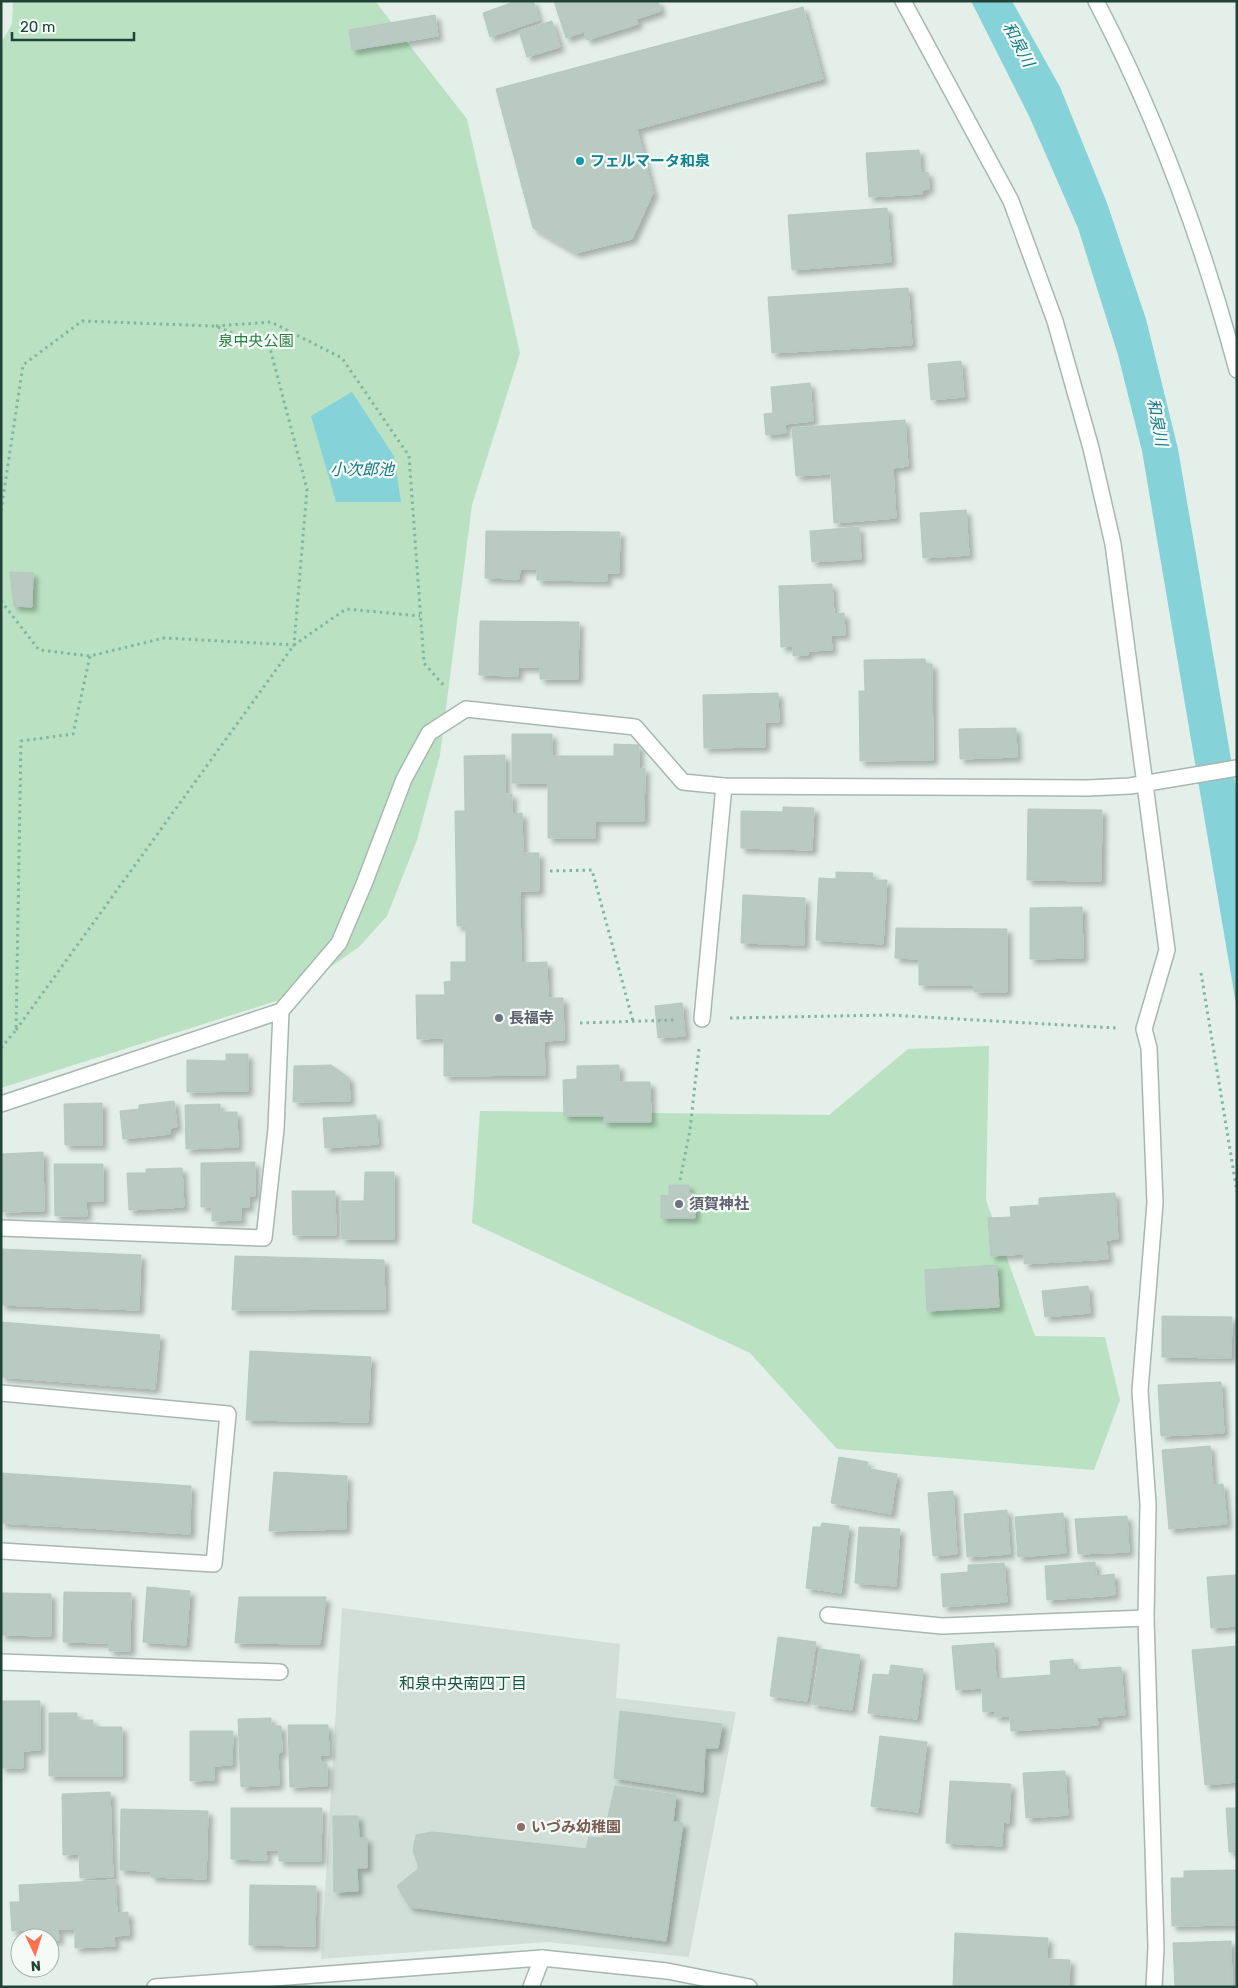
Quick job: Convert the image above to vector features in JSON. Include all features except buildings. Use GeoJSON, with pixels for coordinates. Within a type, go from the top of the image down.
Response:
{"type":"FeatureCollection","features":[{"type":"Feature","properties":{"kind":"street"},"geometry":{"type":"LineString","coordinates":[[903,1],[1011,201],[1055,321],[1091,448],[1113,544],[1168,950],[1144,1030],[1149,1048],[1155,1203],[1140,1391],[1148,1504],[1146,1618],[1156,1947],[1154,1987]]}},
{"type":"Feature","properties":{"kind":"street"},"geometry":{"type":"LineString","coordinates":[[1096,1],[1122,50],[1175,177],[1219,302],[1237,370]]}},
{"type":"Feature","properties":{"kind":"street"},"geometry":{"type":"LineString","coordinates":[[1,1104],[281,1011],[338,944],[364,884],[404,779],[429,733],[466,709],[635,727],[684,782],[724,786],[1088,788],[1130,786],[1237,768]]}},
{"type":"Feature","properties":{"kind":"street"},"geometry":{"type":"LineString","coordinates":[[702,1019],[724,786]]}},
{"type":"Feature","properties":{"kind":"street"},"geometry":{"type":"LineString","coordinates":[[1,1228],[264,1238],[276,1129],[281,1011]]}},
{"type":"Feature","properties":{"kind":"street"},"geometry":{"type":"LineString","coordinates":[[1,1393],[228,1414],[214,1564],[1,1552]]}},
{"type":"Feature","properties":{"kind":"street"},"geometry":{"type":"LineString","coordinates":[[828,1615],[942,1626],[1146,1618]]}},
{"type":"Feature","properties":{"kind":"street"},"geometry":{"type":"LineString","coordinates":[[1,1662],[280,1672]]}},
{"type":"Feature","properties":{"kind":"street"},"geometry":{"type":"LineString","coordinates":[[531,1987],[542,1958]]}},
{"type":"Feature","properties":{"kind":"street"},"geometry":{"type":"LineString","coordinates":[[155,1987],[221,1985],[542,1958],[667,1971],[749,1987]]}},
{"type":"Feature","properties":{"kind":"path"},"geometry":{"type":"LineString","coordinates":[[1,511],[23,365],[82,321],[214,326],[271,322],[342,358],[409,456],[424,663],[466,709]]}},
{"type":"Feature","properties":{"kind":"path"},"geometry":{"type":"LineString","coordinates":[[214,326],[270,348],[307,489],[294,645]]}},
{"type":"Feature","properties":{"kind":"path"},"geometry":{"type":"LineString","coordinates":[[1,601],[39,650],[90,656],[164,638],[294,645]]}},
{"type":"Feature","properties":{"kind":"path"},"geometry":{"type":"LineString","coordinates":[[1,1048],[16,1030],[294,645],[346,609],[420,616]]}},
{"type":"Feature","properties":{"kind":"path"},"geometry":{"type":"LineString","coordinates":[[16,1030],[20,741],[73,734],[90,656]]}},
{"type":"Feature","properties":{"kind":"path"},"geometry":{"type":"LineString","coordinates":[[550,871],[592,870],[633,1021]]}},
{"type":"Feature","properties":{"kind":"path"},"geometry":{"type":"LineString","coordinates":[[1201,973],[1237,1192]]}},
{"type":"Feature","properties":{"kind":"path"},"geometry":{"type":"LineString","coordinates":[[580,1023],[889,1015],[1144,1030]]}},
{"type":"Feature","properties":{"kind":"path"},"geometry":{"type":"LineString","coordinates":[[680,1180],[690,1130],[702,1019]]}},
{"type":"Feature","properties":{"kind":"shaded area","name":"いづみ幼稚園"},"geometry":{"type":"Polygon","coordinates":[[[342,1608],[620,1644],[616,1698],[736,1712],[689,1957],[547,1942],[321,1959],[342,1608]]]}},
{"type":"Feature","properties":{"kind":"green space","name":"泉中央公園"},"geometry":{"type":"Polygon","coordinates":[[[13,1],[375,1],[467,119],[520,353],[472,505],[440,755],[417,840],[387,916],[359,947],[286,998],[1,1088],[1,43],[12,24],[13,1]]]}},
{"type":"Feature","properties":{"kind":"green space"},"geometry":{"type":"Polygon","coordinates":[[[989,1046],[986,1200],[1035,1336],[1105,1337],[1120,1400],[1094,1470],[837,1449],[750,1353],[472,1223],[480,1111],[829,1115],[908,1049],[989,1046]]]}},
{"type":"Feature","properties":{"kind":"water","name":"和泉川"},"geometry":{"type":"Polygon","coordinates":[[[971,1],[1012,1],[1060,87],[1107,203],[1146,319],[1178,449],[1237,794],[1237,1010],[1142,451],[1118,355],[1078,228],[1029,116],[971,1]]]}},
{"type":"Feature","properties":{"kind":"water","name":"小次郎池"},"geometry":{"type":"Polygon","coordinates":[[[352,392],[394,456],[401,502],[336,502],[311,416],[352,392]]]}},
{"type":"Feature","properties":{"kind":"place","name":"フェルマータ和泉"},"geometry":{"type":"Point","coordinates":[580,161]}},
{"type":"Feature","properties":{"kind":"place","name":"長福寺"},"geometry":{"type":"Point","coordinates":[499,1018]}},
{"type":"Feature","properties":{"kind":"place","name":"須賀神社"},"geometry":{"type":"Point","coordinates":[679,1204]}},
{"type":"Feature","properties":{"kind":"place","name":"いづみ幼稚園"},"geometry":{"type":"Point","coordinates":[521,1827]}},
{"type":"Feature","properties":{"kind":"district","name":"和泉中央南四丁目"},"geometry":{"type":"Point","coordinates":[463,1683]}}]}
